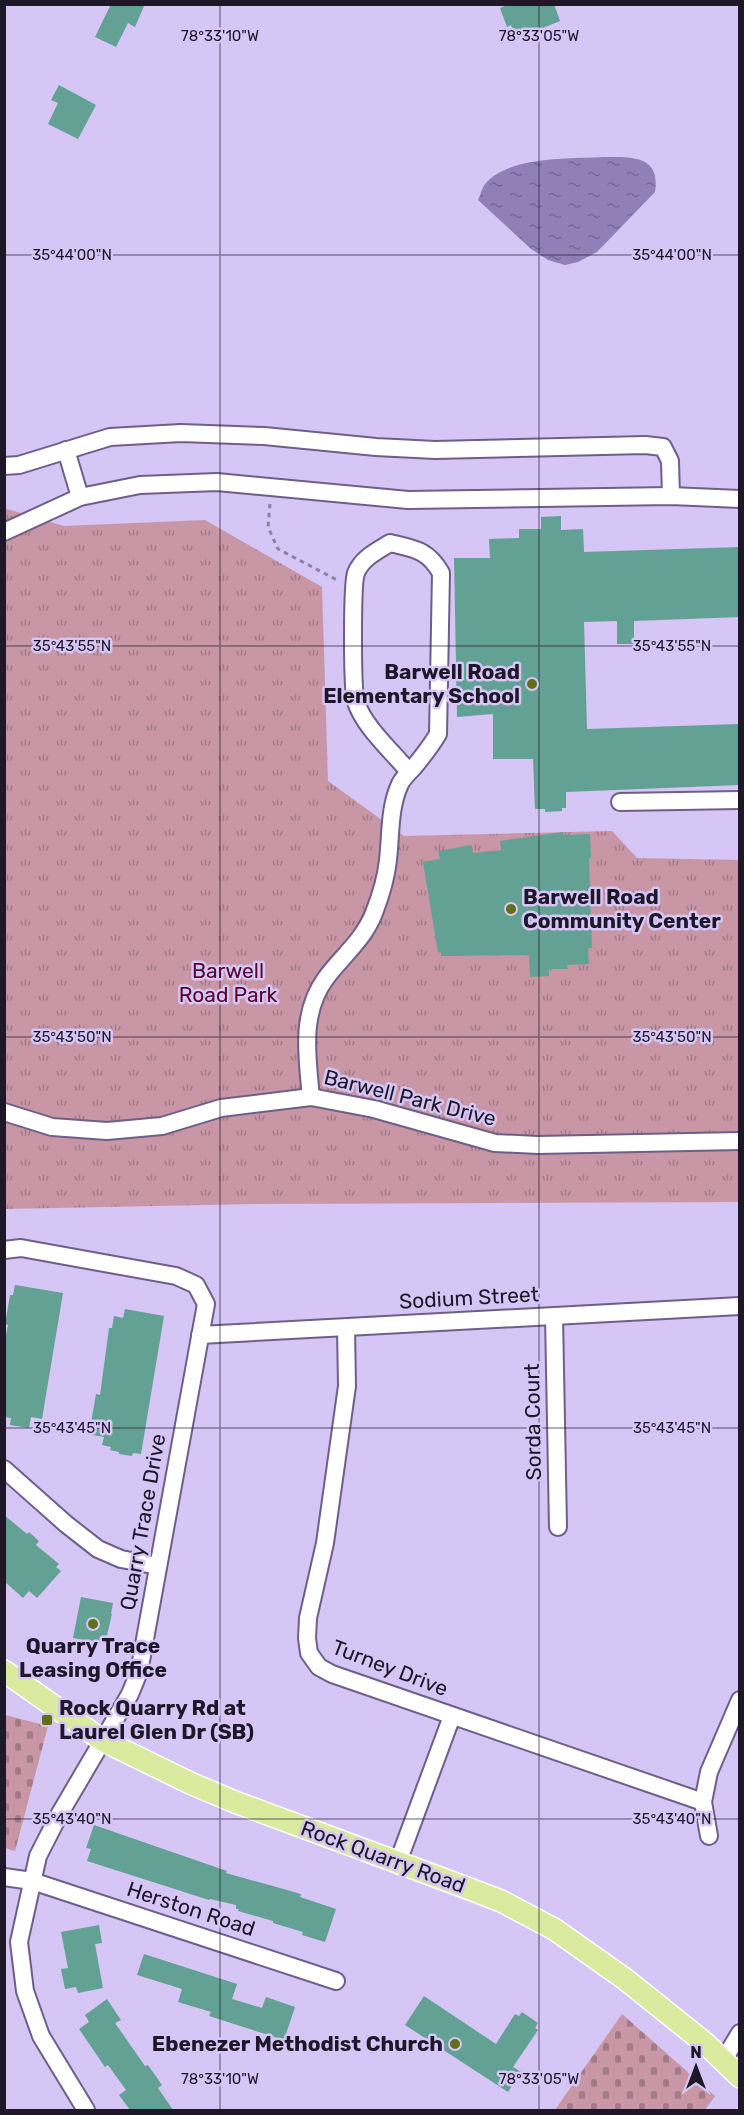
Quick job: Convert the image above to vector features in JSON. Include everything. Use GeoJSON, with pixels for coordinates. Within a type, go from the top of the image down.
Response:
{"type":"FeatureCollection","features":[{"type":"Feature","properties":{"kind":"main road","name":"Rock Quarry Road"},"geometry":{"type":"LineString","coordinates":[[4,1671],[102,1740],[190,1783],[235,1802],[501,1901],[554,1929],[621,1975],[706,2044],[740,2077]]}},
{"type":"Feature","properties":{"kind":"street"},"geometry":{"type":"LineString","coordinates":[[4,466],[19,465],[110,437],[181,433],[264,436],[376,447],[435,450],[654,446],[663,447],[670,461],[671,496]]}},
{"type":"Feature","properties":{"kind":"street"},"geometry":{"type":"LineString","coordinates":[[66,450],[80,497]]}},
{"type":"Feature","properties":{"kind":"street"},"geometry":{"type":"LineString","coordinates":[[4,532],[80,497],[140,485],[217,482],[408,500],[671,496],[740,500]]}},
{"type":"Feature","properties":{"kind":"street"},"geometry":{"type":"LineString","coordinates":[[311,1097],[306,1043],[309,1010],[325,979],[350,952],[371,921],[383,889],[388,860],[391,811],[400,783],[431,747],[438,734],[441,573],[433,560],[418,549],[390,543],[368,556],[356,574],[353,624],[356,701],[368,723],[409,772]]}},
{"type":"Feature","properties":{"kind":"street"},"geometry":{"type":"LineString","coordinates":[[620,802],[740,800]]}},
{"type":"Feature","properties":{"kind":"street","name":"Barwell Park Drive"},"geometry":{"type":"LineString","coordinates":[[4,1112],[52,1127],[107,1131],[162,1126],[221,1108],[311,1097],[374,1109],[495,1143],[538,1145],[740,1141]]}},
{"type":"Feature","properties":{"kind":"street","name":"Quarry Trace Drive"},"geometry":{"type":"LineString","coordinates":[[4,1250],[21,1248],[176,1276],[196,1285],[206,1304],[139,1672],[130,1694],[38,1856],[19,1942],[25,1991],[40,2036],[83,2109]]}},
{"type":"Feature","properties":{"kind":"street","name":"Sodium Street"},"geometry":{"type":"LineString","coordinates":[[200,1335],[740,1306]]}},
{"type":"Feature","properties":{"kind":"street","name":"Sorda Court"},"geometry":{"type":"LineString","coordinates":[[554,1316],[558,1527]]}},
{"type":"Feature","properties":{"kind":"street","name":"Turney Drive"},"geometry":{"type":"LineString","coordinates":[[346,1328],[347,1386],[325,1543],[308,1618],[309,1653],[319,1667],[332,1674],[703,1802]]}},
{"type":"Feature","properties":{"kind":"street"},"geometry":{"type":"LineString","coordinates":[[4,1469],[98,1549],[121,1559],[158,1566]]}},
{"type":"Feature","properties":{"kind":"street"},"geometry":{"type":"LineString","coordinates":[[709,1836],[703,1802],[709,1772],[740,1700]]}},
{"type":"Feature","properties":{"kind":"street"},"geometry":{"type":"LineString","coordinates":[[398,1862],[452,1716]]}},
{"type":"Feature","properties":{"kind":"street","name":"Herston Road"},"geometry":{"type":"LineString","coordinates":[[4,1877],[32,1881],[336,1981]]}},
{"type":"Feature","properties":{"kind":"street"},"geometry":{"type":"LineString","coordinates":[[723,2061],[740,2033]]}},
{"type":"Feature","properties":{"kind":"path"},"geometry":{"type":"LineString","coordinates":[[271,500],[268,527],[278,549],[340,581],[340,591]]}},
{"type":"Feature","properties":{"kind":"green space","name":"Barwell Road Park"},"geometry":{"type":"Polygon","coordinates":[[[4,508],[64,526],[205,520],[322,587],[328,781],[404,836],[612,831],[637,858],[739,860],[739,1202],[257,1204],[5,1209],[4,508]]]}},
{"type":"Feature","properties":{"kind":"green space"},"geometry":{"type":"Polygon","coordinates":[[[5,1715],[48,1726],[15,1851],[5,1848],[5,1715]]]}},
{"type":"Feature","properties":{"kind":"green space"},"geometry":{"type":"Polygon","coordinates":[[[622,2014],[715,2096],[705,2110],[555,2110],[622,2014]]]}},
{"type":"Feature","properties":{"kind":"water"},"geometry":{"type":"Polygon","coordinates":[[[634,158],[649,165],[656,180],[655,192],[597,252],[578,262],[565,265],[548,260],[531,249],[478,200],[486,183],[497,174],[510,168],[525,163],[558,159],[634,158]]]}},
{"type":"Feature","properties":{"kind":"building"},"geometry":{"type":"Polygon","coordinates":[[[111,4],[145,4],[135,27],[128,23],[116,47],[95,37],[111,4]]]}},
{"type":"Feature","properties":{"kind":"building"},"geometry":{"type":"Polygon","coordinates":[[[509,4],[554,4],[560,21],[516,39],[511,25],[507,27],[500,8],[509,4]]]}},
{"type":"Feature","properties":{"kind":"building"},"geometry":{"type":"Polygon","coordinates":[[[59,85],[96,105],[78,139],[48,124],[58,103],[51,100],[59,85]]]}},
{"type":"Feature","properties":{"kind":"building"},"geometry":{"type":"Polygon","coordinates":[[[561,516],[561,530],[583,529],[584,552],[740,547],[740,617],[634,621],[634,644],[617,644],[617,621],[584,622],[587,729],[740,724],[740,785],[566,792],[566,808],[562,808],[562,811],[545,812],[545,809],[535,809],[533,759],[493,759],[493,714],[457,717],[454,558],[490,558],[489,539],[519,538],[519,529],[541,529],[541,517],[561,516]]]}},
{"type":"Feature","properties":{"kind":"building","name":"Barwell Road Community Center"},"geometry":{"type":"Polygon","coordinates":[[[563,832],[563,835],[590,834],[592,948],[588,948],[589,964],[567,965],[568,969],[549,969],[549,976],[530,977],[529,955],[441,956],[438,952],[423,862],[440,859],[438,851],[471,845],[473,853],[501,850],[500,841],[563,832]]]}},
{"type":"Feature","properties":{"kind":"building"},"geometry":{"type":"Polygon","coordinates":[[[15,1285],[63,1293],[42,1419],[31,1417],[29,1428],[10,1425],[11,1418],[4,1417],[4,1344],[8,1325],[5,1324],[10,1295],[13,1295],[15,1285]]]}},
{"type":"Feature","properties":{"kind":"building"},"geometry":{"type":"Polygon","coordinates":[[[125,1309],[164,1316],[141,1454],[133,1453],[132,1456],[119,1454],[119,1452],[110,1450],[111,1447],[102,1445],[104,1437],[93,1435],[95,1423],[91,1423],[96,1394],[100,1395],[109,1328],[112,1328],[114,1316],[123,1318],[125,1309]]]}},
{"type":"Feature","properties":{"kind":"building"},"geometry":{"type":"Polygon","coordinates":[[[4,1515],[27,1534],[29,1532],[39,1541],[36,1545],[59,1564],[56,1567],[61,1571],[37,1598],[29,1591],[23,1598],[4,1581],[4,1515]]]}},
{"type":"Feature","properties":{"kind":"building","name":"Quarry Trace Leasing Office"},"geometry":{"type":"Polygon","coordinates":[[[81,1597],[113,1603],[105,1644],[73,1638],[81,1597]]]}},
{"type":"Feature","properties":{"kind":"building"},"geometry":{"type":"Polygon","coordinates":[[[94,1825],[227,1871],[226,1873],[301,1894],[300,1897],[336,1909],[325,1942],[302,1935],[303,1932],[273,1923],[273,1921],[238,1911],[236,1905],[209,1900],[87,1861],[91,1849],[86,1848],[94,1825]]]}},
{"type":"Feature","properties":{"kind":"building"},"geometry":{"type":"Polygon","coordinates":[[[99,1925],[102,1943],[95,1944],[103,1988],[78,1993],[76,1987],[65,1989],[61,1969],[68,1968],[61,1932],[99,1925]]]}},
{"type":"Feature","properties":{"kind":"building"},"geometry":{"type":"Polygon","coordinates":[[[144,1954],[237,1984],[232,1999],[262,2008],[266,1997],[295,2007],[284,2040],[209,2016],[211,2012],[178,2002],[182,1989],[137,1975],[144,1954]]]}},
{"type":"Feature","properties":{"kind":"building","name":"Ebenezer Methodist Church"},"geometry":{"type":"Polygon","coordinates":[[[424,1996],[496,2044],[515,2014],[519,2016],[522,2012],[538,2023],[535,2028],[538,2030],[513,2067],[521,2072],[508,2092],[405,2025],[424,1996]]]}},
{"type":"Feature","properties":{"kind":"building"},"geometry":{"type":"Polygon","coordinates":[[[107,1999],[121,2020],[115,2023],[145,2066],[148,2065],[162,2085],[158,2088],[173,2110],[130,2110],[119,2095],[126,2090],[108,2065],[105,2067],[79,2029],[89,2022],[85,2015],[107,1999]]]}},
{"type":"Feature","properties":{"kind":"place","name":"Barwell Road Elementary School"},"geometry":{"type":"Point","coordinates":[532,684]}},
{"type":"Feature","properties":{"kind":"place","name":"Barwell Road Community Center"},"geometry":{"type":"Point","coordinates":[511,909]}},
{"type":"Feature","properties":{"kind":"place","name":"Quarry Trace Leasing Office"},"geometry":{"type":"Point","coordinates":[93,1624]}},
{"type":"Feature","properties":{"kind":"place","name":"Rock Quarry Rd at Laurel Glen Dr (SB)"},"geometry":{"type":"Point","coordinates":[47,1720]}},
{"type":"Feature","properties":{"kind":"place","name":"Ebenezer Methodist Church"},"geometry":{"type":"Point","coordinates":[455,2044]}}]}
